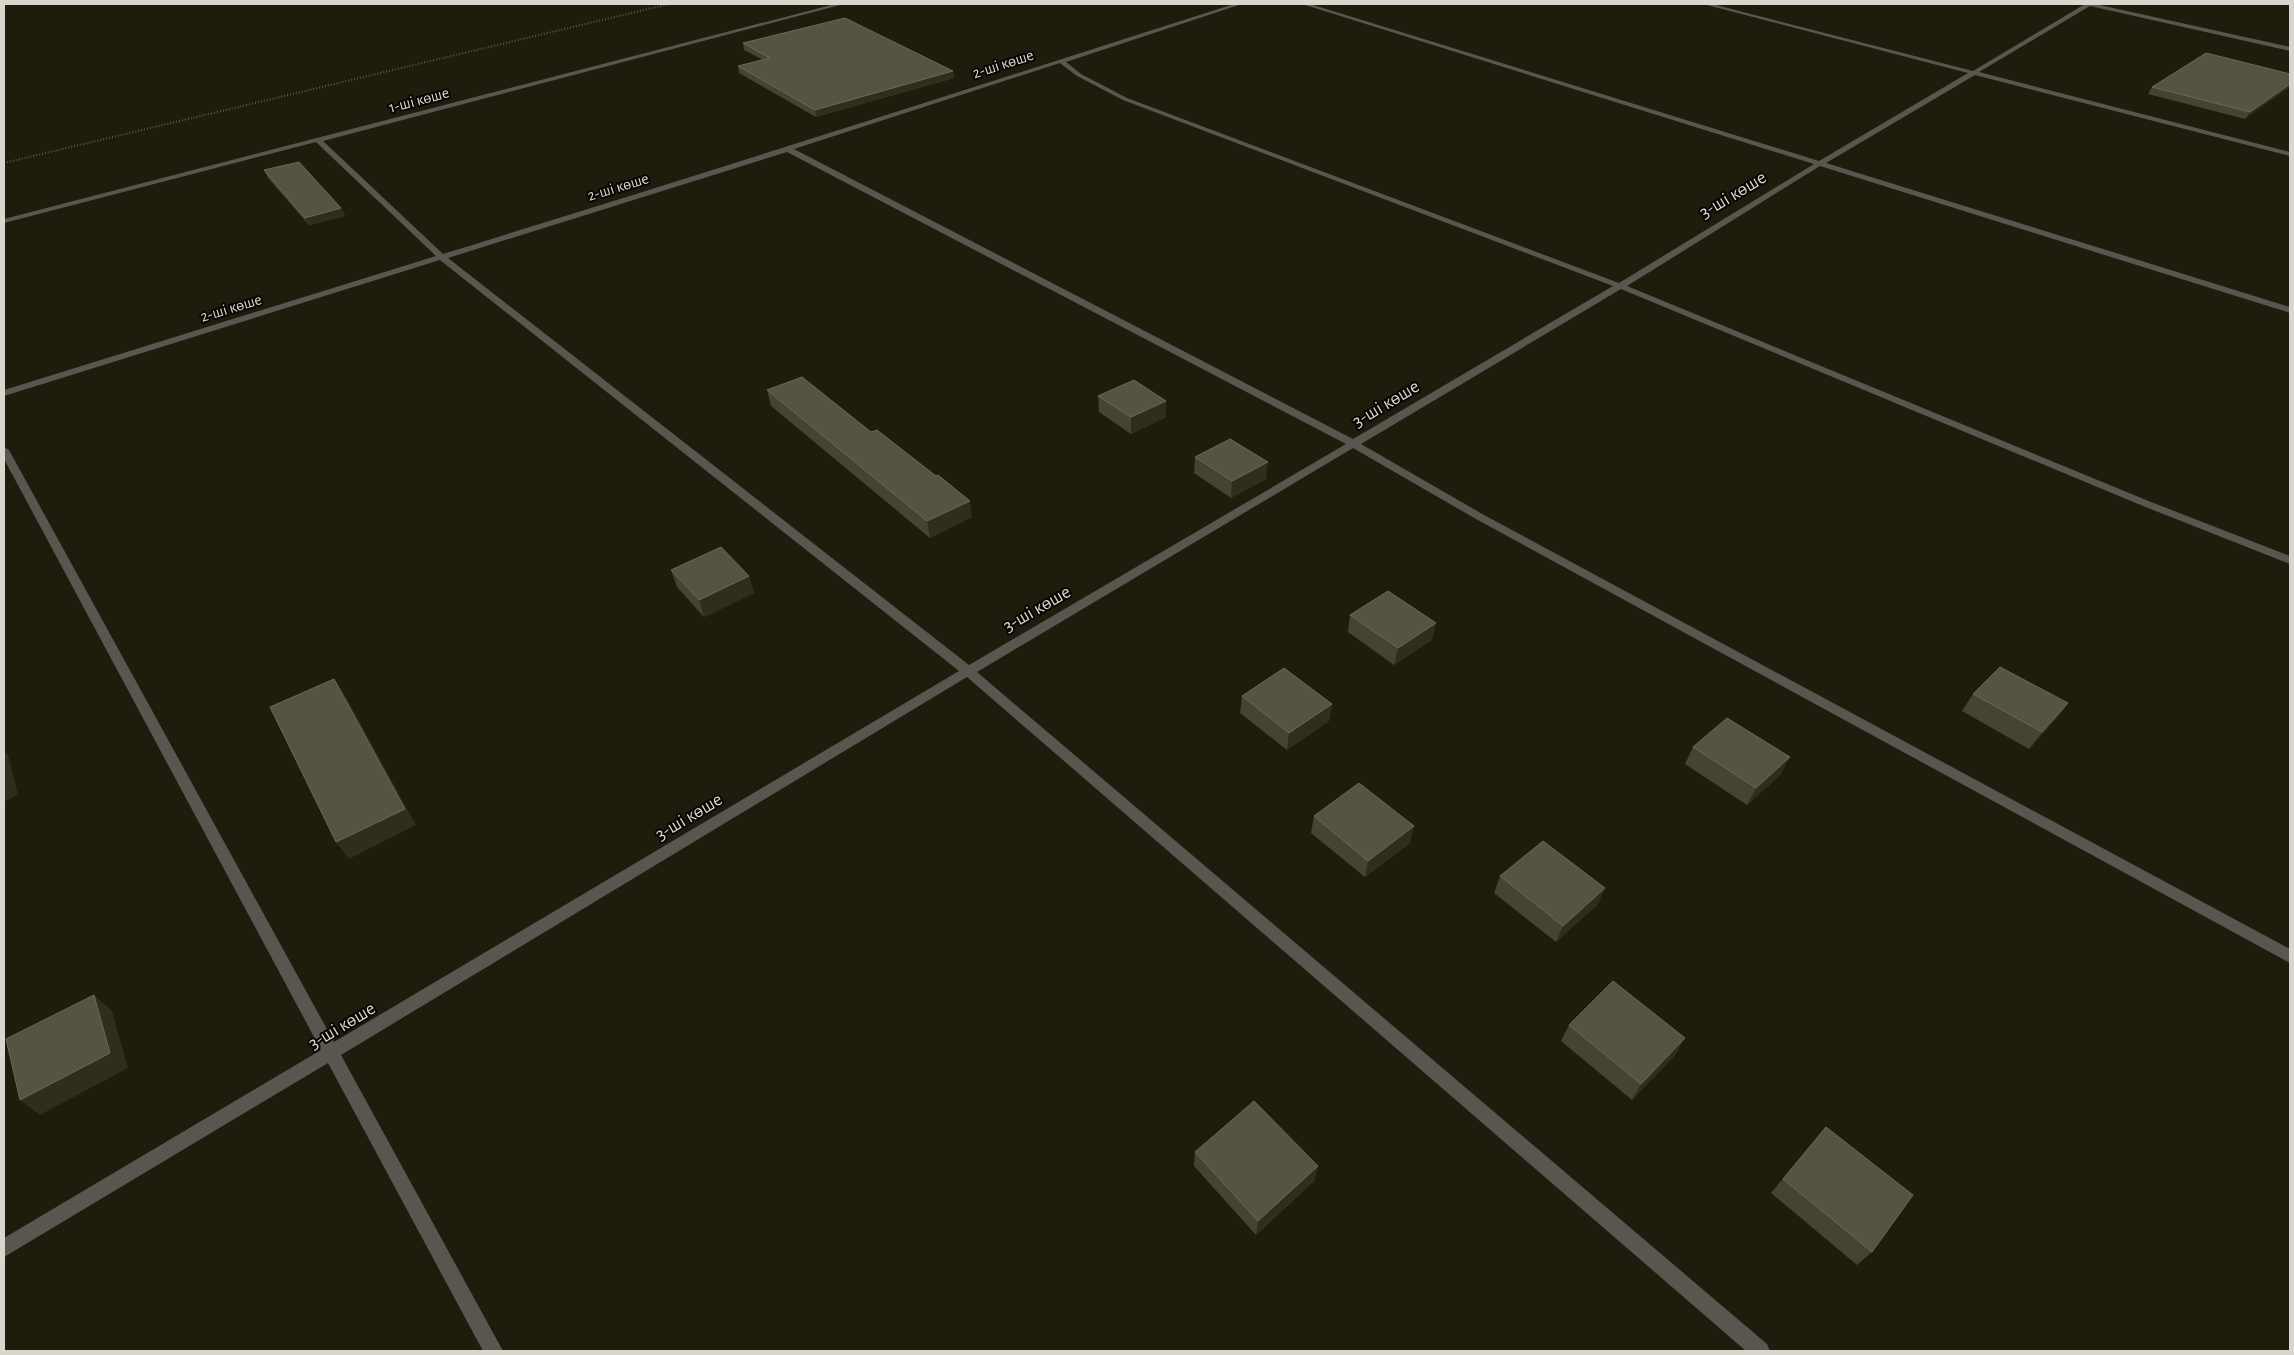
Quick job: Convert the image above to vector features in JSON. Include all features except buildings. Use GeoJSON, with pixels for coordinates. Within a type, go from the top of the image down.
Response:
{"type":"FeatureCollection","features":[{"type":"Feature","properties":{"kind":"lane","name":"1-ші көше"},"geometry":{"type":"LineString","coordinates":[[4,221],[841,4]]}},
{"type":"Feature","properties":{"kind":"lane","name":"2-ші көше"},"geometry":{"type":"LineString","coordinates":[[4,394],[788,149],[1239,4]]}},
{"type":"Feature","properties":{"kind":"lane"},"geometry":{"type":"LineString","coordinates":[[1305,4],[2290,310]]}},
{"type":"Feature","properties":{"kind":"lane"},"geometry":{"type":"LineString","coordinates":[[1706,4],[1974,71],[2290,154]]}},
{"type":"Feature","properties":{"kind":"lane"},"geometry":{"type":"LineString","coordinates":[[2089,4],[2290,49]]}},
{"type":"Feature","properties":{"kind":"lane","name":"3-ші көше"},"geometry":{"type":"LineString","coordinates":[[4,1248],[968,672],[1620,286],[1974,71],[2089,4]]}},
{"type":"Feature","properties":{"kind":"lane"},"geometry":{"type":"LineString","coordinates":[[1060,60],[1079,75],[1125,99],[1620,286],[2146,504],[2290,560]]}},
{"type":"Feature","properties":{"kind":"lane"},"geometry":{"type":"LineString","coordinates":[[318,140],[442,257],[968,672],[1760,1351]]}},
{"type":"Feature","properties":{"kind":"lane"},"geometry":{"type":"LineString","coordinates":[[788,149],[1354,444],[1480,517],[2290,956]]}},
{"type":"Feature","properties":{"kind":"lane"},"geometry":{"type":"LineString","coordinates":[[4,450],[493,1351]]}},
{"type":"Feature","properties":{"kind":"path"},"geometry":{"type":"LineString","coordinates":[[4,163],[669,4]]}}]}
